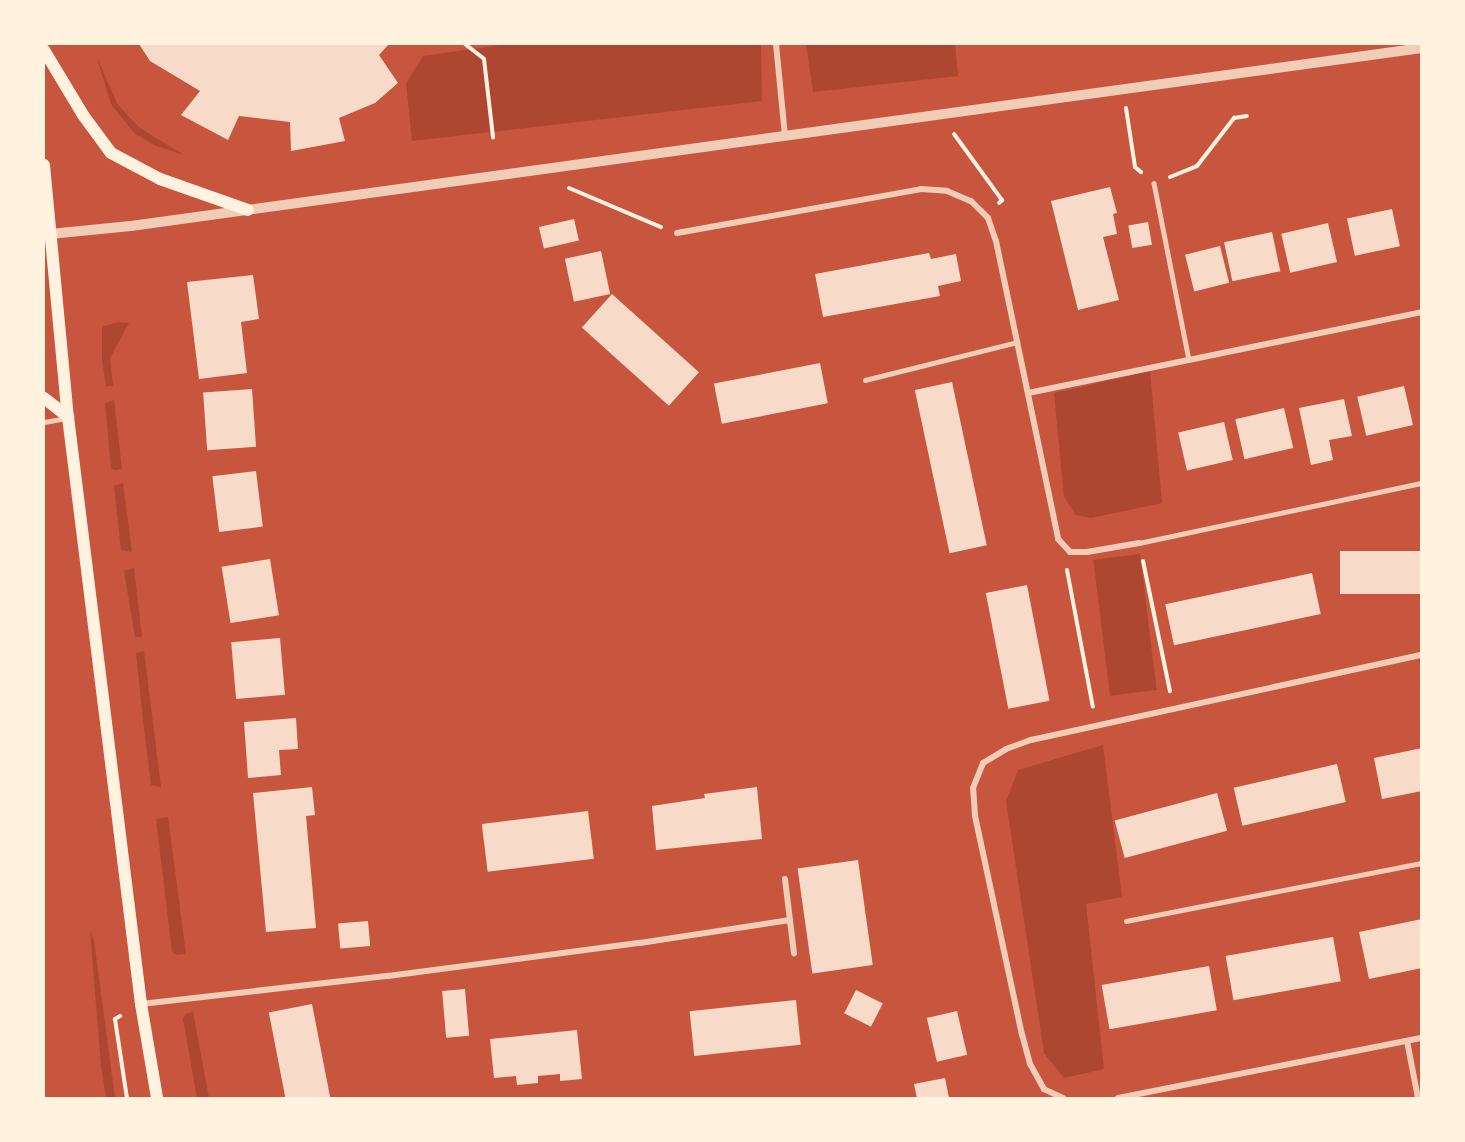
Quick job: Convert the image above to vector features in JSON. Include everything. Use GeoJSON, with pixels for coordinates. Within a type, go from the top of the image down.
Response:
{"type":"FeatureCollection","features":[{"type":"Feature","properties":{"kind":"main road"},"geometry":{"type":"LineString","coordinates":[[44,50],[83,115],[111,153],[160,179],[248,210]]}},
{"type":"Feature","properties":{"kind":"main road"},"geometry":{"type":"LineString","coordinates":[[44,165],[68,417],[141,1004],[157,1098]]}},
{"type":"Feature","properties":{"kind":"main road"},"geometry":{"type":"LineString","coordinates":[[44,398],[68,417]]}},
{"type":"Feature","properties":{"kind":"street"},"geometry":{"type":"LineString","coordinates":[[776,44],[785,136]]}},
{"type":"Feature","properties":{"kind":"street"},"geometry":{"type":"LineString","coordinates":[[50,234],[248,210],[1422,48]]}},
{"type":"Feature","properties":{"kind":"street"},"geometry":{"type":"LineString","coordinates":[[677,233],[921,189],[947,191],[971,201],[987,218],[996,241],[1052,520],[1058,539],[1070,552],[1087,552],[1139,543]]}},
{"type":"Feature","properties":{"kind":"street"},"geometry":{"type":"LineString","coordinates":[[1028,393],[1422,312]]}},
{"type":"Feature","properties":{"kind":"street"},"geometry":{"type":"LineString","coordinates":[[1063,1098],[1044,1089],[1030,1064],[975,814],[973,788],[983,763],[1006,749],[1031,740],[1422,655]]}},
{"type":"Feature","properties":{"kind":"street"},"geometry":{"type":"LineString","coordinates":[[785,879],[794,952]]}},
{"type":"Feature","properties":{"kind":"street"},"geometry":{"type":"LineString","coordinates":[[141,1004],[445,968],[790,920]]}},
{"type":"Feature","properties":{"kind":"street"},"geometry":{"type":"LineString","coordinates":[[1118,1098],[1422,1038]]}},
{"type":"Feature","properties":{"kind":"street"},"geometry":{"type":"LineString","coordinates":[[1407,1041],[1418,1098]]}},
{"type":"Feature","properties":{"kind":"lane"},"geometry":{"type":"LineString","coordinates":[[1154,183],[1190,360]]}},
{"type":"Feature","properties":{"kind":"lane"},"geometry":{"type":"LineString","coordinates":[[865,380],[1017,342]]}},
{"type":"Feature","properties":{"kind":"lane"},"geometry":{"type":"LineString","coordinates":[[44,422],[68,417]]}},
{"type":"Feature","properties":{"kind":"lane"},"geometry":{"type":"LineString","coordinates":[[1139,543],[1422,483]]}},
{"type":"Feature","properties":{"kind":"lane"},"geometry":{"type":"LineString","coordinates":[[1126,921],[1422,862]]}},
{"type":"Feature","properties":{"kind":"path"},"geometry":{"type":"LineString","coordinates":[[465,44],[484,59],[493,137]]}},
{"type":"Feature","properties":{"kind":"path"},"geometry":{"type":"LineString","coordinates":[[1124,89],[1135,166],[1154,183],[1197,166],[1234,118],[1247,116]]}},
{"type":"Feature","properties":{"kind":"path"},"geometry":{"type":"LineString","coordinates":[[939,115],[1002,200],[987,218]]}},
{"type":"Feature","properties":{"kind":"path"},"geometry":{"type":"LineString","coordinates":[[529,171],[677,233]]}},
{"type":"Feature","properties":{"kind":"path"},"geometry":{"type":"LineString","coordinates":[[1139,543],[1174,708]]}},
{"type":"Feature","properties":{"kind":"path"},"geometry":{"type":"LineString","coordinates":[[1070,552],[1067,572],[1097,725]]}},
{"type":"Feature","properties":{"kind":"path"},"geometry":{"type":"LineString","coordinates":[[128,1098],[115,1020],[141,1004]]}},
{"type":"Feature","properties":{"kind":"shaded area"},"geometry":{"type":"Polygon","coordinates":[[[507,44],[761,44],[762,101],[412,141],[406,83],[423,56],[507,44]]]}},
{"type":"Feature","properties":{"kind":"shaded area"},"geometry":{"type":"Polygon","coordinates":[[[806,44],[955,44],[958,76],[813,92],[806,44]]]}},
{"type":"Feature","properties":{"kind":"shaded area"},"geometry":{"type":"Polygon","coordinates":[[[97,58],[117,103],[129,117],[140,128],[184,155],[154,145],[134,133],[111,104],[97,58]]]}},
{"type":"Feature","properties":{"kind":"shaded area"},"geometry":{"type":"Polygon","coordinates":[[[119,322],[129,323],[110,358],[113,386],[106,386],[102,360],[102,329],[104,326],[119,322]]]}},
{"type":"Feature","properties":{"kind":"shaded area"},"geometry":{"type":"Polygon","coordinates":[[[1150,371],[1162,503],[1091,518],[1076,515],[1064,497],[1054,393],[1150,371]]]}},
{"type":"Feature","properties":{"kind":"shaded area"},"geometry":{"type":"Polygon","coordinates":[[[114,400],[122,469],[114,470],[111,468],[105,403],[114,400]]]}},
{"type":"Feature","properties":{"kind":"shaded area"},"geometry":{"type":"Polygon","coordinates":[[[123,483],[132,552],[121,550],[114,486],[123,483]]]}},
{"type":"Feature","properties":{"kind":"shaded area"},"geometry":{"type":"Polygon","coordinates":[[[1140,554],[1157,690],[1110,696],[1093,560],[1140,554]]]}},
{"type":"Feature","properties":{"kind":"shaded area"},"geometry":{"type":"Polygon","coordinates":[[[134,568],[142,637],[135,637],[124,571],[134,568]]]}},
{"type":"Feature","properties":{"kind":"shaded area"},"geometry":{"type":"Polygon","coordinates":[[[144,651],[161,787],[151,785],[136,653],[144,651]]]}},
{"type":"Feature","properties":{"kind":"shaded area"},"geometry":{"type":"Polygon","coordinates":[[[1103,745],[1122,897],[1086,904],[1104,1069],[1064,1078],[1044,1053],[1006,801],[1018,770],[1103,745]]]}},
{"type":"Feature","properties":{"kind":"shaded area"},"geometry":{"type":"Polygon","coordinates":[[[168,817],[186,954],[177,955],[172,952],[156,819],[168,817]]]}},
{"type":"Feature","properties":{"kind":"shaded area"},"geometry":{"type":"Polygon","coordinates":[[[90,930],[94,941],[115,1098],[106,1098],[101,1066],[90,930]]]}},
{"type":"Feature","properties":{"kind":"shaded area"},"geometry":{"type":"Polygon","coordinates":[[[193,1012],[209,1098],[197,1098],[183,1019],[185,1014],[193,1012]]]}},
{"type":"Feature","properties":{"kind":"building"},"geometry":{"type":"Polygon","coordinates":[[[139,44],[389,44],[379,55],[398,83],[375,103],[339,118],[345,141],[291,151],[290,122],[239,116],[228,140],[181,115],[200,91],[150,61],[139,44]]]}},
{"type":"Feature","properties":{"kind":"building"},"geometry":{"type":"Polygon","coordinates":[[[1110,187],[1117,213],[1113,214],[1117,234],[1103,237],[1119,300],[1078,310],[1051,201],[1110,187]]]}},
{"type":"Feature","properties":{"kind":"building"},"geometry":{"type":"Polygon","coordinates":[[[1392,209],[1400,246],[1355,256],[1347,219],[1392,209]]]}},
{"type":"Feature","properties":{"kind":"building"},"geometry":{"type":"Polygon","coordinates":[[[574,219],[579,240],[544,249],[539,227],[574,219]]]}},
{"type":"Feature","properties":{"kind":"building"},"geometry":{"type":"Polygon","coordinates":[[[1148,222],[1152,245],[1132,248],[1128,225],[1148,222]]]}},
{"type":"Feature","properties":{"kind":"building"},"geometry":{"type":"Polygon","coordinates":[[[1328,223],[1337,262],[1290,273],[1281,234],[1328,223]]]}},
{"type":"Feature","properties":{"kind":"building"},"geometry":{"type":"Polygon","coordinates":[[[1272,232],[1280,271],[1232,281],[1224,242],[1272,232]]]}},
{"type":"Feature","properties":{"kind":"building"},"geometry":{"type":"Polygon","coordinates":[[[1220,246],[1229,283],[1194,292],[1185,255],[1220,246]]]}},
{"type":"Feature","properties":{"kind":"building"},"geometry":{"type":"Polygon","coordinates":[[[601,251],[610,294],[574,302],[565,259],[601,251]]]}},
{"type":"Feature","properties":{"kind":"building"},"geometry":{"type":"Polygon","coordinates":[[[929,253],[931,259],[956,254],[961,281],[938,286],[940,296],[823,317],[815,274],[929,253]]]}},
{"type":"Feature","properties":{"kind":"building"},"geometry":{"type":"Polygon","coordinates":[[[253,275],[259,319],[241,322],[247,373],[199,379],[187,282],[253,275]]]}},
{"type":"Feature","properties":{"kind":"building"},"geometry":{"type":"Polygon","coordinates":[[[612,294],[699,372],[669,406],[582,327],[612,294]]]}},
{"type":"Feature","properties":{"kind":"building"},"geometry":{"type":"Polygon","coordinates":[[[820,363],[828,403],[722,424],[714,384],[820,363]]]}},
{"type":"Feature","properties":{"kind":"building"},"geometry":{"type":"Polygon","coordinates":[[[952,382],[987,545],[950,553],[915,390],[952,382]]]}},
{"type":"Feature","properties":{"kind":"building"},"geometry":{"type":"Polygon","coordinates":[[[1404,386],[1413,425],[1366,436],[1357,397],[1404,386]]]}},
{"type":"Feature","properties":{"kind":"building"},"geometry":{"type":"Polygon","coordinates":[[[252,389],[256,447],[207,450],[203,392],[252,389]]]}},
{"type":"Feature","properties":{"kind":"building"},"geometry":{"type":"Polygon","coordinates":[[[1344,399],[1352,436],[1329,440],[1333,460],[1311,465],[1299,408],[1344,399]]]}},
{"type":"Feature","properties":{"kind":"building"},"geometry":{"type":"Polygon","coordinates":[[[1284,408],[1293,448],[1245,459],[1235,419],[1284,408]]]}},
{"type":"Feature","properties":{"kind":"building"},"geometry":{"type":"Polygon","coordinates":[[[1224,422],[1233,460],[1187,471],[1178,433],[1224,422]]]}},
{"type":"Feature","properties":{"kind":"building"},"geometry":{"type":"Polygon","coordinates":[[[256,471],[263,527],[219,532],[212,476],[256,471]]]}},
{"type":"Feature","properties":{"kind":"building"},"geometry":{"type":"Polygon","coordinates":[[[1340,551],[1422,551],[1422,594],[1340,594],[1340,551]]]}},
{"type":"Feature","properties":{"kind":"building"},"geometry":{"type":"Polygon","coordinates":[[[270,559],[279,615],[231,623],[222,567],[270,559]]]}},
{"type":"Feature","properties":{"kind":"building"},"geometry":{"type":"Polygon","coordinates":[[[1312,573],[1321,614],[1174,645],[1165,604],[1312,573]]]}},
{"type":"Feature","properties":{"kind":"building"},"geometry":{"type":"Polygon","coordinates":[[[1027,585],[1050,701],[1008,709],[986,593],[1027,585]]]}},
{"type":"Feature","properties":{"kind":"building"},"geometry":{"type":"Polygon","coordinates":[[[280,638],[285,695],[236,699],[231,642],[280,638]]]}},
{"type":"Feature","properties":{"kind":"building"},"geometry":{"type":"Polygon","coordinates":[[[296,718],[298,749],[279,750],[281,775],[248,778],[244,722],[296,718]]]}},
{"type":"Feature","properties":{"kind":"building"},"geometry":{"type":"Polygon","coordinates":[[[1422,748],[1422,791],[1382,799],[1374,758],[1422,748]]]}},
{"type":"Feature","properties":{"kind":"building"},"geometry":{"type":"Polygon","coordinates":[[[1337,764],[1346,802],[1242,826],[1234,788],[1337,764]]]}},
{"type":"Feature","properties":{"kind":"building"},"geometry":{"type":"Polygon","coordinates":[[[312,787],[315,815],[306,816],[316,928],[266,932],[253,793],[312,787]]]}},
{"type":"Feature","properties":{"kind":"building"},"geometry":{"type":"Polygon","coordinates":[[[757,787],[762,839],[656,850],[652,806],[705,798],[704,794],[757,787]]]}},
{"type":"Feature","properties":{"kind":"building"},"geometry":{"type":"Polygon","coordinates":[[[1217,793],[1227,831],[1125,858],[1115,820],[1217,793]]]}},
{"type":"Feature","properties":{"kind":"building"},"geometry":{"type":"Polygon","coordinates":[[[588,811],[594,859],[488,872],[482,824],[588,811]]]}},
{"type":"Feature","properties":{"kind":"building"},"geometry":{"type":"Polygon","coordinates":[[[858,860],[873,965],[812,973],[798,868],[858,860]]]}},
{"type":"Feature","properties":{"kind":"building"},"geometry":{"type":"Polygon","coordinates":[[[1422,919],[1422,968],[1369,979],[1359,932],[1422,919]]]}},
{"type":"Feature","properties":{"kind":"building"},"geometry":{"type":"Polygon","coordinates":[[[368,921],[370,946],[340,949],[338,924],[368,921]]]}},
{"type":"Feature","properties":{"kind":"building"},"geometry":{"type":"Polygon","coordinates":[[[1333,937],[1341,981],[1233,1000],[1226,956],[1333,937]]]}},
{"type":"Feature","properties":{"kind":"building"},"geometry":{"type":"Polygon","coordinates":[[[1209,966],[1217,1010],[1109,1029],[1102,985],[1209,966]]]}},
{"type":"Feature","properties":{"kind":"building"},"geometry":{"type":"Polygon","coordinates":[[[465,989],[469,1036],[446,1038],[442,991],[465,989]]]}},
{"type":"Feature","properties":{"kind":"building"},"geometry":{"type":"Polygon","coordinates":[[[856,990],[883,1004],[871,1027],[844,1013],[856,990]]]}},
{"type":"Feature","properties":{"kind":"building"},"geometry":{"type":"Polygon","coordinates":[[[796,1000],[801,1045],[694,1056],[690,1011],[796,1000]]]}},
{"type":"Feature","properties":{"kind":"building"},"geometry":{"type":"Polygon","coordinates":[[[312,1004],[330,1098],[285,1098],[269,1012],[312,1004]]]}},
{"type":"Feature","properties":{"kind":"building"},"geometry":{"type":"Polygon","coordinates":[[[957,1011],[967,1055],[937,1062],[927,1018],[957,1011]]]}},
{"type":"Feature","properties":{"kind":"building"},"geometry":{"type":"Polygon","coordinates":[[[577,1030],[582,1079],[560,1081],[560,1074],[538,1076],[538,1083],[517,1085],[516,1076],[494,1078],[490,1039],[577,1030]]]}},
{"type":"Feature","properties":{"kind":"building"},"geometry":{"type":"Polygon","coordinates":[[[945,1078],[949,1098],[917,1098],[914,1084],[945,1078]]]}}]}
